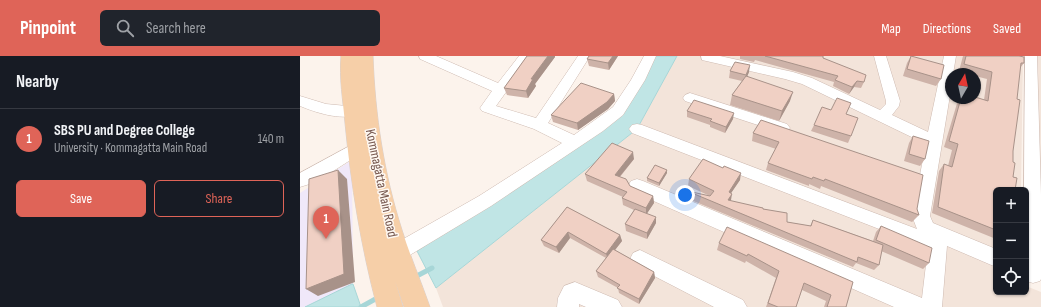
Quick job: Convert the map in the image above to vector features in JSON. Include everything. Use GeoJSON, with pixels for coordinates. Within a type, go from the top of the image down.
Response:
{"type":"FeatureCollection","features":[{"type":"Feature","properties":{"kind":"main road","name":"Kommagatta Main Road"},"geometry":{"type":"LineString","coordinates":[[349,56],[348,72],[357,148],[392,258],[417,307]]}},
{"type":"Feature","properties":{"kind":"main road","name":"Kommagatta Main Road"},"geometry":{"type":"LineString","coordinates":[[365,56],[366,104],[375,158],[390,229],[392,258]]}},
{"type":"Feature","properties":{"kind":"main road"},"geometry":{"type":"LineString","coordinates":[[390,307],[392,258]]}},
{"type":"Feature","properties":{"kind":"street"},"geometry":{"type":"LineString","coordinates":[[425,56],[501,90]]}},
{"type":"Feature","properties":{"kind":"street"},"geometry":{"type":"LineString","coordinates":[[447,66],[458,56]]}},
{"type":"Feature","properties":{"kind":"street"},"geometry":{"type":"LineString","coordinates":[[526,56],[487,108],[538,125],[574,142]]}},
{"type":"Feature","properties":{"kind":"street"},"geometry":{"type":"LineString","coordinates":[[538,125],[584,56]]}},
{"type":"Feature","properties":{"kind":"street"},"geometry":{"type":"LineString","coordinates":[[392,258],[485,201],[598,127],[618,111],[638,80],[650,56]]}},
{"type":"Feature","properties":{"kind":"street"},"geometry":{"type":"LineString","coordinates":[[707,56],[808,81],[935,142]]}},
{"type":"Feature","properties":{"kind":"street"},"geometry":{"type":"LineString","coordinates":[[880,56],[884,73],[893,98],[893,104],[882,116]]}},
{"type":"Feature","properties":{"kind":"street"},"geometry":{"type":"LineString","coordinates":[[939,239],[926,228],[921,216],[921,174],[935,142],[950,56]]}},
{"type":"Feature","properties":{"kind":"street"},"geometry":{"type":"LineString","coordinates":[[1030,60],[1036,90],[1037,227],[1033,274]]}},
{"type":"Feature","properties":{"kind":"street"},"geometry":{"type":"LineString","coordinates":[[690,98],[794,132]]}},
{"type":"Feature","properties":{"kind":"street"},"geometry":{"type":"LineString","coordinates":[[300,101],[313,107],[340,112],[352,111]]}},
{"type":"Feature","properties":{"kind":"street"},"geometry":{"type":"LineString","coordinates":[[637,129],[912,235],[939,239],[993,257]]}},
{"type":"Feature","properties":{"kind":"street"},"geometry":{"type":"LineString","coordinates":[[303,182],[357,148]]}},
{"type":"Feature","properties":{"kind":"street"},"geometry":{"type":"LineString","coordinates":[[637,186],[918,307]]}},
{"type":"Feature","properties":{"kind":"street"},"geometry":{"type":"LineString","coordinates":[[931,307],[939,239]]}},
{"type":"Feature","properties":{"kind":"street"},"geometry":{"type":"LineString","coordinates":[[640,259],[736,307]]}},
{"type":"Feature","properties":{"kind":"street"},"geometry":{"type":"LineString","coordinates":[[568,307],[568,298],[570,294],[575,292],[611,307]]}},
{"type":"Feature","properties":{"kind":"shaded area"},"geometry":{"type":"Polygon","coordinates":[[[677,56],[1023,56],[1021,187],[993,187],[993,295],[1029,295],[1029,287],[1041,292],[1041,307],[443,307],[436,288],[637,129],[677,56]]]}},
{"type":"Feature","properties":{"kind":"shaded area"},"geometry":{"type":"Polygon","coordinates":[[[1037,56],[1041,56],[1041,221],[1037,56]]]}},
{"type":"Feature","properties":{"kind":"shaded area"},"geometry":{"type":"Polygon","coordinates":[[[352,160],[353,284],[305,307],[300,307],[300,193],[352,160]]]}},
{"type":"Feature","properties":{"kind":"water"},"geometry":{"type":"Polygon","coordinates":[[[655,56],[677,56],[637,129],[436,288],[417,251],[584,142],[607,125],[655,56]]]}},
{"type":"Feature","properties":{"kind":"water"},"geometry":{"type":"Polygon","coordinates":[[[352,284],[361,307],[305,307],[352,284]]]}},
{"type":"Feature","properties":{"kind":"building"},"geometry":{"type":"Polygon","coordinates":[[[527,56],[548,56],[531,79],[533,79],[526,91],[504,88],[527,56]]]}},
{"type":"Feature","properties":{"kind":"building"},"geometry":{"type":"Polygon","coordinates":[[[589,56],[613,56],[608,63],[587,59],[589,56]]]}},
{"type":"Feature","properties":{"kind":"building"},"geometry":{"type":"Polygon","coordinates":[[[765,56],[823,56],[823,58],[866,75],[864,82],[857,81],[852,87],[835,80],[838,76],[765,56]]]}},
{"type":"Feature","properties":{"kind":"building"},"geometry":{"type":"Polygon","coordinates":[[[911,56],[944,65],[941,79],[907,69],[911,56]]]}},
{"type":"Feature","properties":{"kind":"building"},"geometry":{"type":"Polygon","coordinates":[[[966,56],[1024,57],[1024,63],[1021,63],[1017,99],[1020,100],[1013,151],[1013,162],[1015,163],[1013,177],[1017,178],[1016,187],[993,187],[993,229],[938,207],[944,164],[952,167],[958,144],[949,141],[959,104],[981,104],[981,99],[988,101],[992,72],[964,64],[966,56]]]}},
{"type":"Feature","properties":{"kind":"building"},"geometry":{"type":"Polygon","coordinates":[[[735,62],[750,65],[746,75],[730,71],[735,62]]]}},
{"type":"Feature","properties":{"kind":"building"},"geometry":{"type":"Polygon","coordinates":[[[746,76],[793,92],[782,111],[732,95],[746,76]]]}},
{"type":"Feature","properties":{"kind":"building"},"geometry":{"type":"Polygon","coordinates":[[[581,83],[614,94],[607,102],[577,123],[551,115],[581,83]]]}},
{"type":"Feature","properties":{"kind":"building"},"geometry":{"type":"Polygon","coordinates":[[[837,98],[851,103],[846,114],[858,118],[851,136],[814,125],[822,107],[831,110],[837,98]]]}},
{"type":"Feature","properties":{"kind":"building"},"geometry":{"type":"Polygon","coordinates":[[[694,100],[734,113],[726,127],[710,121],[712,119],[687,111],[694,100]]]}},
{"type":"Feature","properties":{"kind":"building"},"geometry":{"type":"Polygon","coordinates":[[[761,120],[923,175],[917,209],[919,215],[825,179],[824,181],[813,177],[812,179],[768,163],[779,142],[753,133],[761,120]]]}},
{"type":"Feature","properties":{"kind":"building"},"geometry":{"type":"Polygon","coordinates":[[[913,136],[929,141],[925,159],[909,154],[913,136]]]}},
{"type":"Feature","properties":{"kind":"building"},"geometry":{"type":"Polygon","coordinates":[[[612,143],[633,152],[615,175],[626,179],[630,186],[653,196],[646,208],[622,198],[627,192],[585,174],[612,143]]]}},
{"type":"Feature","properties":{"kind":"building"},"geometry":{"type":"Polygon","coordinates":[[[703,159],[723,168],[724,166],[741,173],[729,192],[732,194],[728,200],[763,209],[787,213],[787,222],[811,226],[813,220],[883,245],[879,265],[858,257],[857,262],[692,193],[710,196],[714,191],[689,179],[703,159]]]}},
{"type":"Feature","properties":{"kind":"building"},"geometry":{"type":"Polygon","coordinates":[[[655,165],[667,170],[659,183],[647,178],[655,165]]]}},
{"type":"Feature","properties":{"kind":"building"},"geometry":{"type":"Polygon","coordinates":[[[338,170],[344,274],[306,289],[309,179],[338,170]]]}},
{"type":"Feature","properties":{"kind":"building"},"geometry":{"type":"Polygon","coordinates":[[[567,207],[620,235],[606,254],[568,232],[556,247],[541,240],[567,207]]]}},
{"type":"Feature","properties":{"kind":"building"},"geometry":{"type":"Polygon","coordinates":[[[635,209],[656,217],[647,233],[625,224],[635,209]]]}},
{"type":"Feature","properties":{"kind":"building"},"geometry":{"type":"Polygon","coordinates":[[[881,226],[932,248],[929,263],[876,240],[881,226]]]}},
{"type":"Feature","properties":{"kind":"building"},"geometry":{"type":"Polygon","coordinates":[[[727,227],[853,282],[846,307],[827,307],[831,295],[804,283],[796,307],[778,307],[768,303],[779,271],[748,254],[747,256],[719,243],[727,227]]]}},
{"type":"Feature","properties":{"kind":"building"},"geometry":{"type":"Polygon","coordinates":[[[613,249],[654,272],[639,299],[617,288],[620,285],[596,271],[613,249]]]}},
{"type":"Feature","properties":{"kind":"waterway"},"geometry":{"type":"LineString","coordinates":[[413,278],[432,268]]}},
{"type":"Feature","properties":{"kind":"waterway"},"geometry":{"type":"LineString","coordinates":[[361,307],[379,297]]}},
{"type":"Feature","properties":{"kind":"place","name":"SBS PU and Degree College"},"geometry":{"type":"Point","coordinates":[326,239]}}]}
